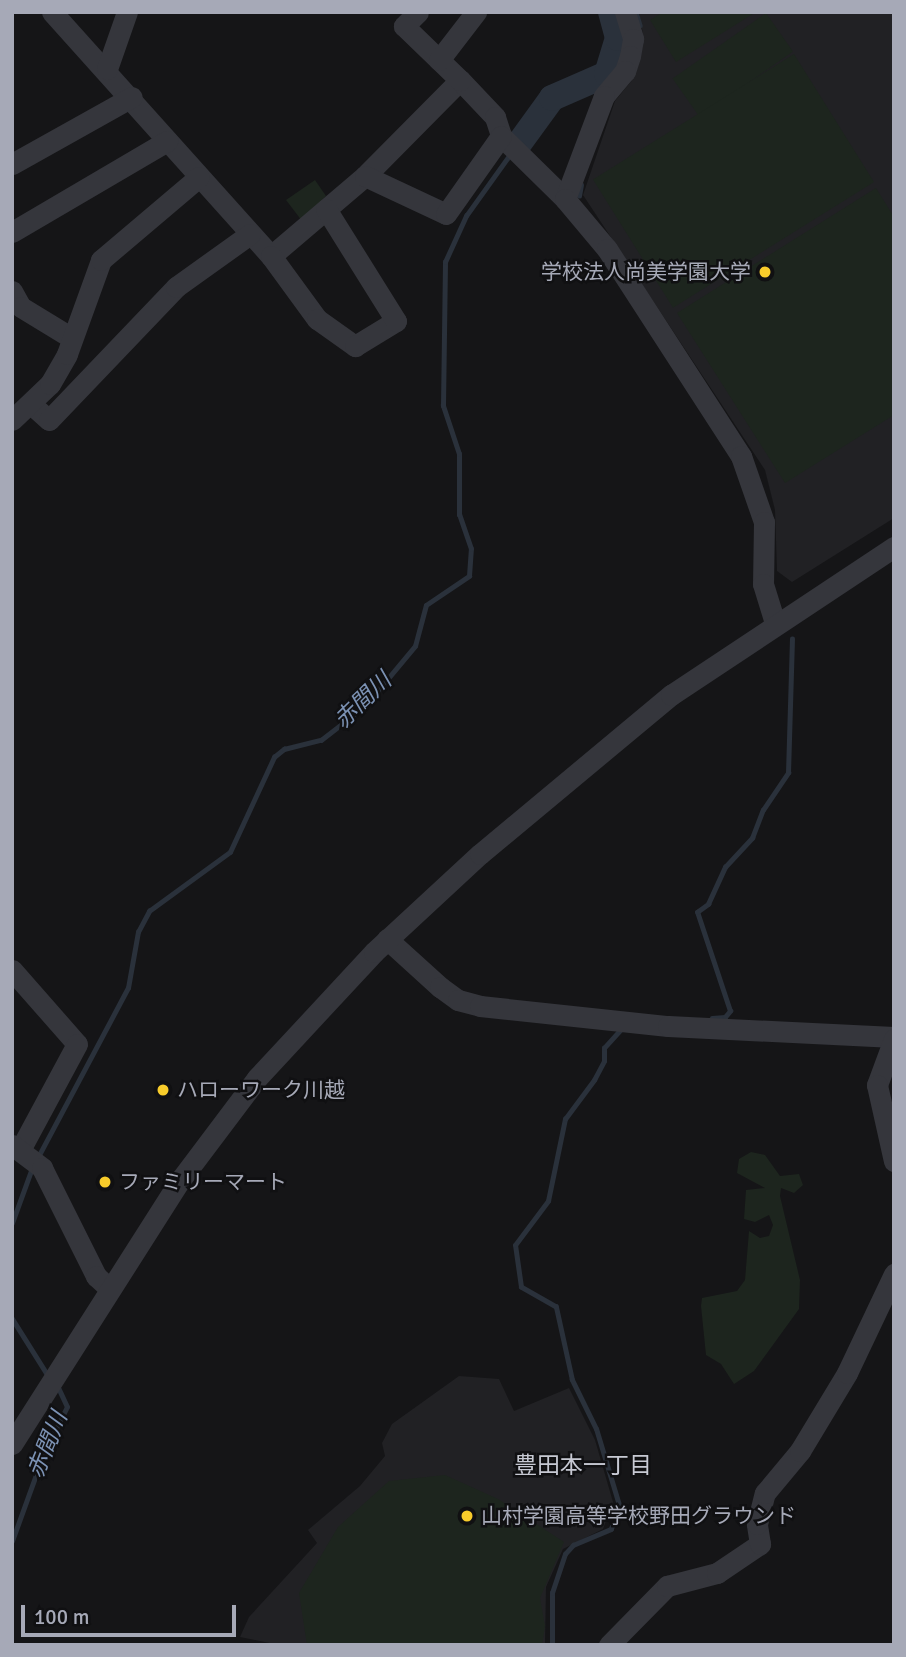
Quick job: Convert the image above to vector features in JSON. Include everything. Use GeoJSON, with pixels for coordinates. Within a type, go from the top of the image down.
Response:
{"type":"FeatureCollection","features":[{"type":"Feature","properties":{"kind":"street"},"geometry":{"type":"LineString","coordinates":[[52,12],[107,69],[167,141],[271,256],[317,319],[355,346],[396,321],[326,209]]}},
{"type":"Feature","properties":{"kind":"street"},"geometry":{"type":"LineString","coordinates":[[107,69],[127,12]]}},
{"type":"Feature","properties":{"kind":"street"},"geometry":{"type":"LineString","coordinates":[[418,12],[404,26],[495,117],[501,136],[565,199],[607,249],[741,456],[764,523],[763,584],[775,623]]}},
{"type":"Feature","properties":{"kind":"street"},"geometry":{"type":"LineString","coordinates":[[439,60],[476,12]]}},
{"type":"Feature","properties":{"kind":"street"},"geometry":{"type":"LineString","coordinates":[[565,199],[604,96],[625,71],[630,56],[633,39],[625,12]]}},
{"type":"Feature","properties":{"kind":"street"},"geometry":{"type":"LineString","coordinates":[[271,256],[365,176],[460,80]]}},
{"type":"Feature","properties":{"kind":"street"},"geometry":{"type":"LineString","coordinates":[[12,164],[132,97]]}},
{"type":"Feature","properties":{"kind":"street"},"geometry":{"type":"LineString","coordinates":[[365,176],[446,214],[501,136]]}},
{"type":"Feature","properties":{"kind":"street"},"geometry":{"type":"LineString","coordinates":[[12,232],[167,141]]}},
{"type":"Feature","properties":{"kind":"street"},"geometry":{"type":"LineString","coordinates":[[12,420],[50,384],[72,338],[101,260],[199,177]]}},
{"type":"Feature","properties":{"kind":"street"},"geometry":{"type":"LineString","coordinates":[[31,404],[49,420],[176,287],[250,234]]}},
{"type":"Feature","properties":{"kind":"street"},"geometry":{"type":"LineString","coordinates":[[12,291],[21,307],[72,338]]}},
{"type":"Feature","properties":{"kind":"street"},"geometry":{"type":"LineString","coordinates":[[12,1444],[108,1287],[181,1179],[257,1078],[387,939],[641,719],[775,623],[894,547]]}},
{"type":"Feature","properties":{"kind":"street"},"geometry":{"type":"LineString","coordinates":[[387,939],[440,988],[458,1000],[480,1006],[668,1026],[894,1038],[877,1085],[894,1161]]}},
{"type":"Feature","properties":{"kind":"street"},"geometry":{"type":"LineString","coordinates":[[12,970],[77,1044],[27,1155],[96,1276],[108,1287]]}},
{"type":"Feature","properties":{"kind":"street"},"geometry":{"type":"LineString","coordinates":[[609,1645],[667,1586],[717,1573],[760,1544],[757,1524],[765,1493],[807,1441],[847,1373],[894,1274]]}},
{"type":"Feature","properties":{"kind":"shaded area","name":"学校法人尚美学園大学"},"geometry":{"type":"Polygon","coordinates":[[[639,12],[894,12],[894,518],[792,582],[777,571],[775,510],[765,470],[583,195],[615,101],[633,79],[643,35],[639,12]]]}},
{"type":"Feature","properties":{"kind":"shaded area"},"geometry":{"type":"Polygon","coordinates":[[[663,12],[756,12],[676,62],[650,20],[663,12]]]}},
{"type":"Feature","properties":{"kind":"shaded area"},"geometry":{"type":"Polygon","coordinates":[[[766,13],[793,52],[700,117],[673,78],[766,13]]]}},
{"type":"Feature","properties":{"kind":"shaded area"},"geometry":{"type":"Polygon","coordinates":[[[794,54],[874,182],[673,308],[593,180],[794,54]]]}},
{"type":"Feature","properties":{"kind":"shaded area"},"geometry":{"type":"Polygon","coordinates":[[[315,180],[326,196],[302,221],[286,200],[315,180]]]}},
{"type":"Feature","properties":{"kind":"shaded area"},"geometry":{"type":"Polygon","coordinates":[[[876,188],[894,217],[894,415],[785,483],[677,313],[876,188]]]}},
{"type":"Feature","properties":{"kind":"shaded area"},"geometry":{"type":"Polygon","coordinates":[[[751,1152],[765,1155],[780,1176],[799,1174],[803,1185],[794,1193],[781,1188],[780,1196],[800,1280],[799,1309],[754,1371],[734,1384],[721,1364],[706,1355],[701,1306],[702,1298],[737,1291],[745,1280],[749,1231],[760,1238],[769,1236],[773,1225],[769,1215],[755,1222],[744,1219],[746,1190],[765,1188],[737,1173],[739,1159],[751,1152]]]}},
{"type":"Feature","properties":{"kind":"shaded area","name":"山村学園高等学校野田グラウンド"},"geometry":{"type":"Polygon","coordinates":[[[459,1376],[499,1379],[514,1411],[569,1388],[595,1440],[613,1502],[603,1529],[563,1549],[546,1587],[545,1645],[279,1645],[240,1637],[249,1617],[317,1543],[308,1530],[360,1486],[385,1456],[382,1443],[392,1424],[459,1376]]]}},
{"type":"Feature","properties":{"kind":"shaded area"},"geometry":{"type":"Polygon","coordinates":[[[445,1475],[498,1499],[564,1542],[540,1598],[545,1626],[542,1645],[307,1645],[299,1593],[338,1527],[389,1481],[445,1475]]]}},
{"type":"Feature","properties":{"kind":"waterway","name":"赤間川"},"geometry":{"type":"LineString","coordinates":[[518,145],[552,98],[607,74],[618,38],[611,12]]}},
{"type":"Feature","properties":{"kind":"waterway"},"geometry":{"type":"LineString","coordinates":[[636,12],[640,25]]}},
{"type":"Feature","properties":{"kind":"waterway","name":"赤間川"},"geometry":{"type":"LineString","coordinates":[[38,1157],[128,988],[138,932],[149,911],[230,852],[274,757],[284,749],[321,740],[365,706],[415,646],[426,605],[469,576],[471,549],[459,515],[459,454],[443,406],[445,262],[466,216],[509,156]]}},
{"type":"Feature","properties":{"kind":"waterway"},"geometry":{"type":"LineString","coordinates":[[579,196],[581,185]]}},
{"type":"Feature","properties":{"kind":"waterway"},"geometry":{"type":"LineString","coordinates":[[712,1018],[725,1017],[730,1011],[697,912],[708,904],[725,867],[752,838],[763,810],[788,773],[792,639]]}},
{"type":"Feature","properties":{"kind":"waterway"},"geometry":{"type":"LineString","coordinates":[[552,1645],[552,1593],[565,1554],[573,1545],[611,1529],[619,1505],[596,1429],[572,1380],[556,1307],[521,1287],[515,1245],[548,1201],[565,1119],[594,1080],[604,1061],[604,1048],[621,1029]]}},
{"type":"Feature","properties":{"kind":"waterway","name":"赤間川"},"geometry":{"type":"LineString","coordinates":[[12,1223],[32,1168]]}},
{"type":"Feature","properties":{"kind":"waterway","name":"赤間川"},"geometry":{"type":"LineString","coordinates":[[12,1318],[49,1377]]}},
{"type":"Feature","properties":{"kind":"waterway","name":"赤間川"},"geometry":{"type":"LineString","coordinates":[[12,1541],[45,1450],[67,1407],[57,1386]]}},
{"type":"Feature","properties":{"kind":"place","name":"学校法人尚美学園大学"},"geometry":{"type":"Point","coordinates":[765,272]}},
{"type":"Feature","properties":{"kind":"place","name":"ハローワーク川越"},"geometry":{"type":"Point","coordinates":[163,1090]}},
{"type":"Feature","properties":{"kind":"place","name":"ファミリーマート"},"geometry":{"type":"Point","coordinates":[105,1182]}},
{"type":"Feature","properties":{"kind":"place","name":"山村学園高等学校野田グラウンド"},"geometry":{"type":"Point","coordinates":[467,1516]}},
{"type":"Feature","properties":{"kind":"district","name":"豊田本一丁目"},"geometry":{"type":"Point","coordinates":[583,1466]}}]}
